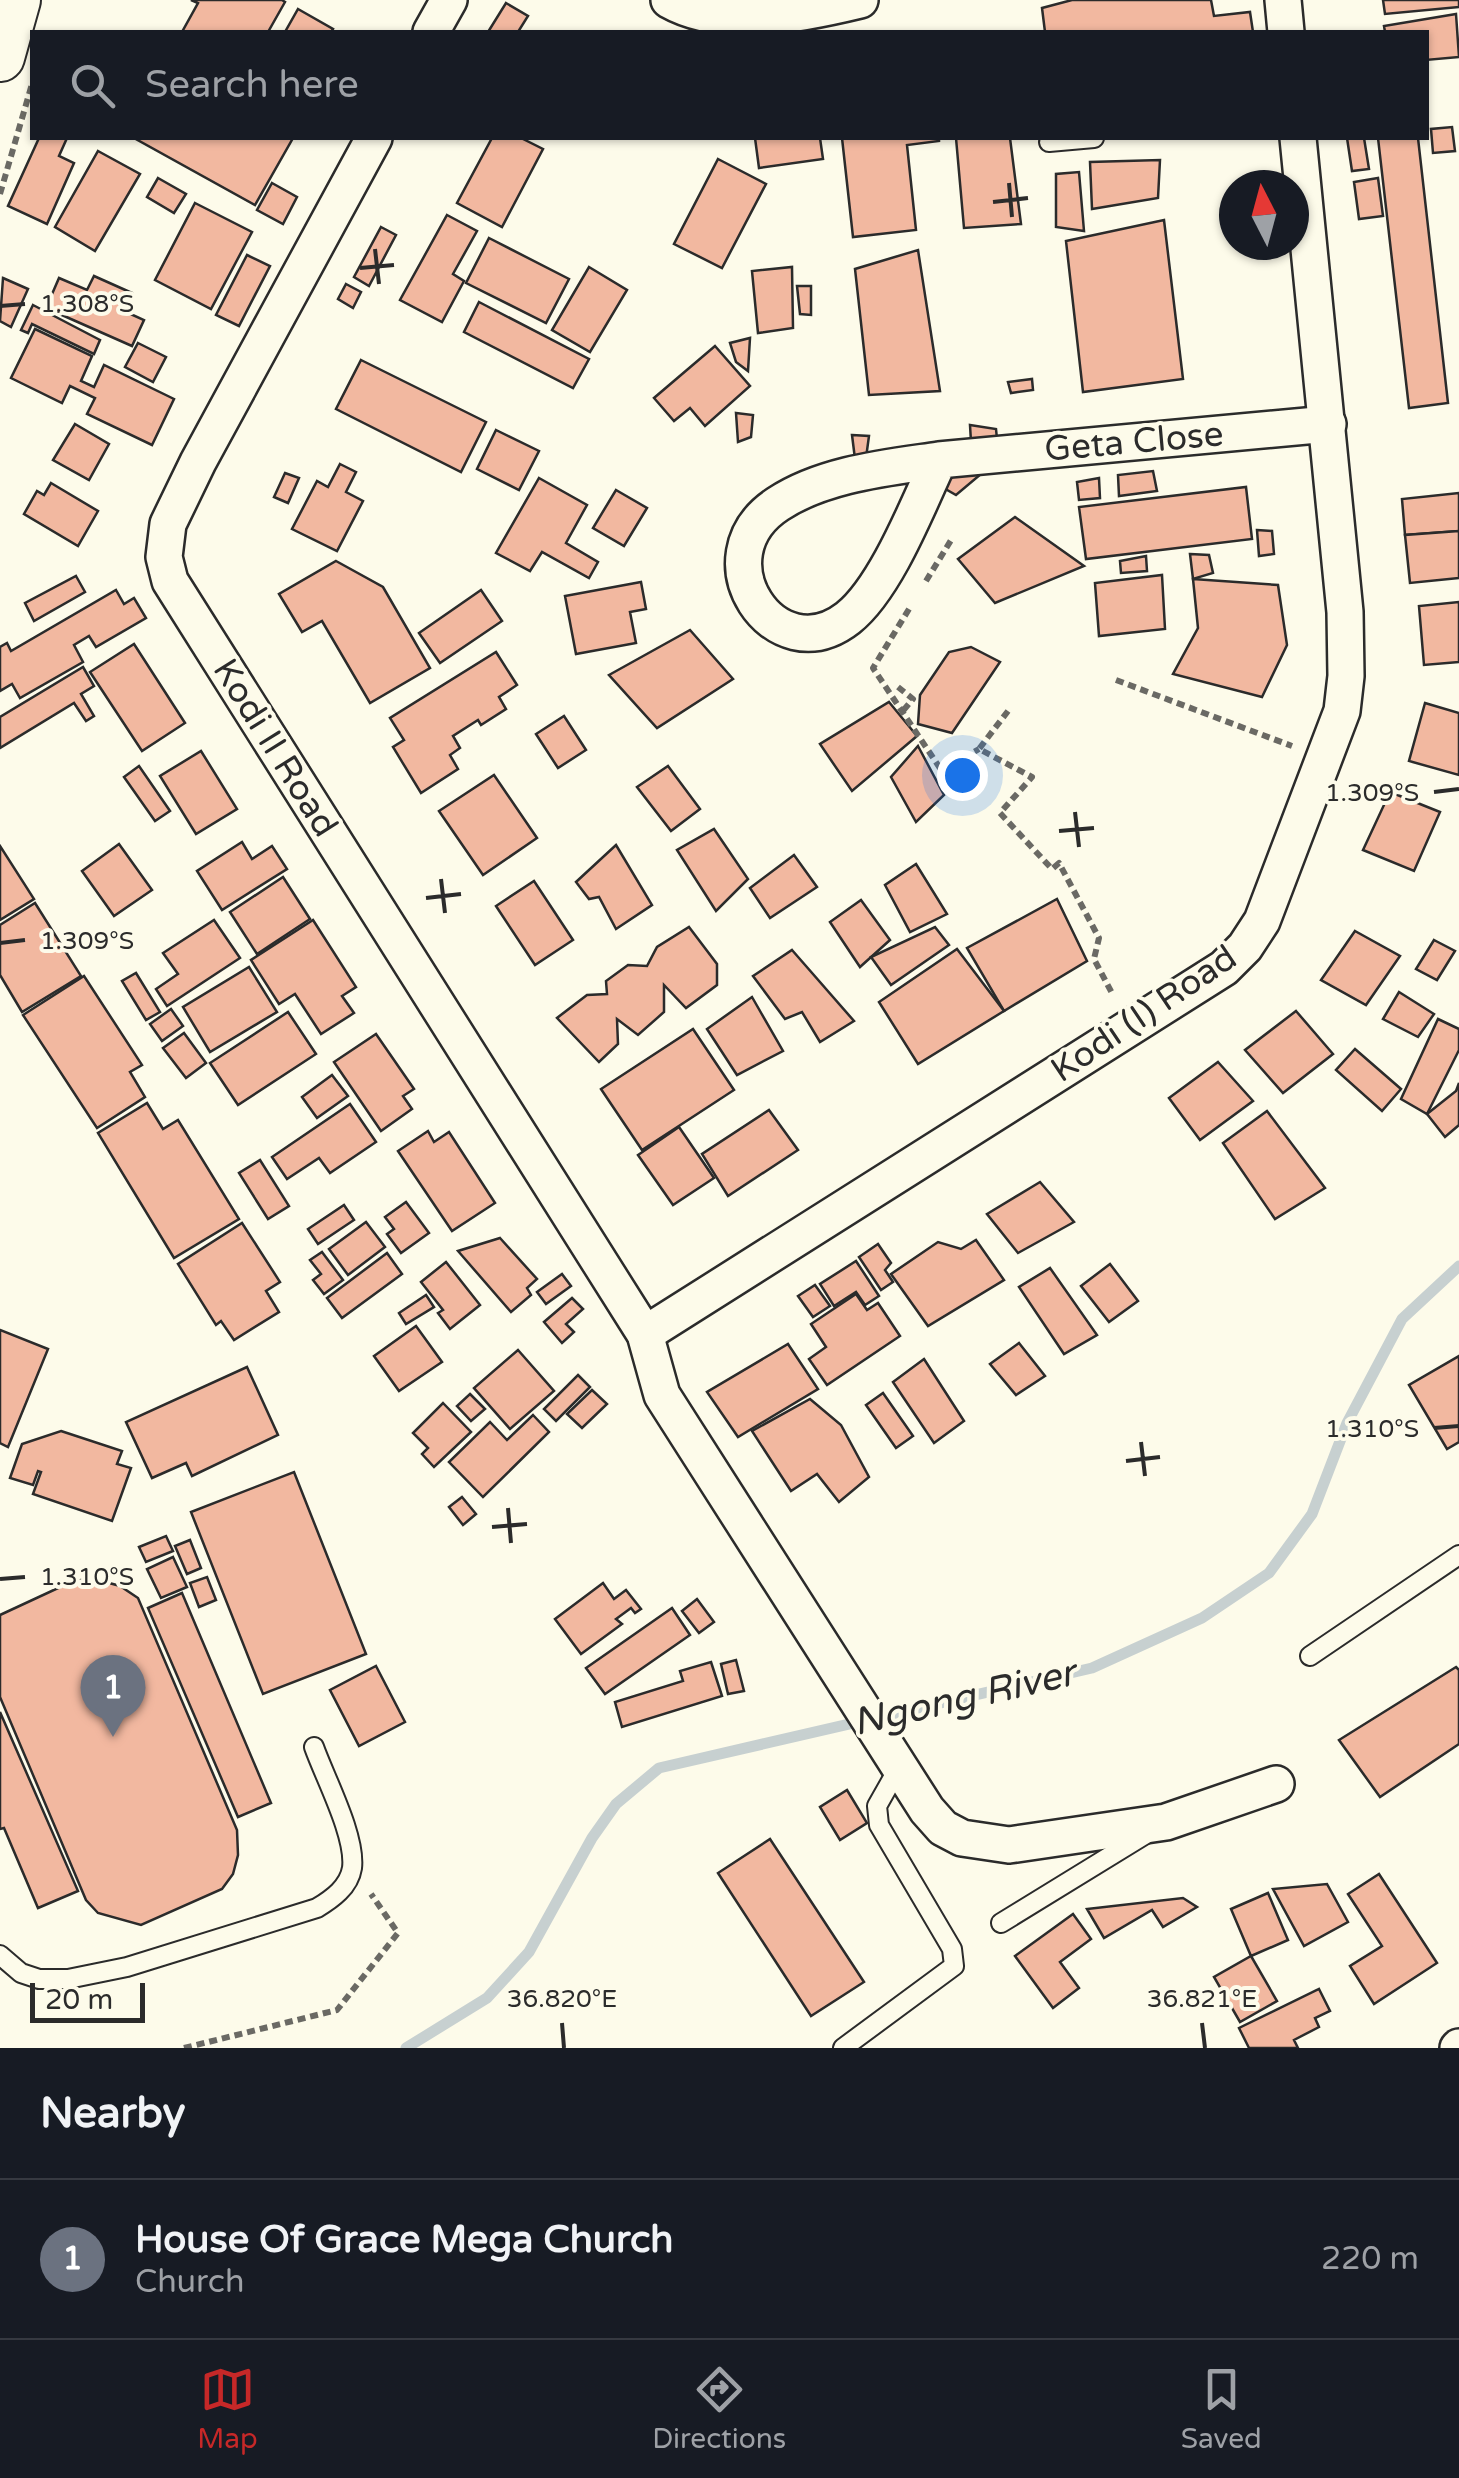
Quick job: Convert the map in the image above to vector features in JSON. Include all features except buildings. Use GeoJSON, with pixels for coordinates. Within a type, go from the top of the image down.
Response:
{"type":"FeatureCollection","features":[{"type":"Feature","properties":{"kind":"main road"},"geometry":{"type":"LineString","coordinates":[[0,57],[16,0]]}},
{"type":"Feature","properties":{"kind":"street"},"geometry":{"type":"LineString","coordinates":[[433,30],[449,0]]}},
{"type":"Feature","properties":{"kind":"street"},"geometry":{"type":"LineString","coordinates":[[669,0],[682,7],[772,18],[860,0]]}},
{"type":"Feature","properties":{"kind":"street"},"geometry":{"type":"LineString","coordinates":[[1283,0],[1286,30]]}},
{"type":"Feature","properties":{"kind":"street","name":"Kodi II Road"},"geometry":{"type":"LineString","coordinates":[[373,140],[168,524],[164,557],[170,581],[645,1334],[662,1395],[927,1810],[944,1828],[962,1838],[1009,1846],[1166,1822],[1276,1784]]}},
{"type":"Feature","properties":{"kind":"street","name":"Kodi (I) Road"},"geometry":{"type":"LineString","coordinates":[[645,1334],[1224,968],[1245,947],[1262,921],[1342,711],[1346,676],[1346,612],[1298,140]]}},
{"type":"Feature","properties":{"kind":"street","name":"Geta Close"},"geometry":{"type":"LineString","coordinates":[[939,460],[898,546],[866,598],[850,616],[818,632],[797,632],[780,627],[754,601],[742,572],[748,536],[777,504],[808,488],[878,468],[939,460],[1328,424]]}},
{"type":"Feature","properties":{"kind":"lane"},"geometry":{"type":"LineString","coordinates":[[1050,142],[1072,140]]}},
{"type":"Feature","properties":{"kind":"lane"},"geometry":{"type":"LineString","coordinates":[[1310,1656],[1459,1555]]}},
{"type":"Feature","properties":{"kind":"lane"},"geometry":{"type":"LineString","coordinates":[[0,1954],[22,1973],[68,1979],[126,1967],[317,1908],[334,1898],[352,1868],[349,1842],[314,1747]]}},
{"type":"Feature","properties":{"kind":"lane"},"geometry":{"type":"LineString","coordinates":[[842,2048],[954,1966],[952,1950],[879,1825],[877,1806],[892,1757]]}},
{"type":"Feature","properties":{"kind":"lane"},"geometry":{"type":"LineString","coordinates":[[1002,1922],[1166,1822]]}},
{"type":"Feature","properties":{"kind":"path"},"geometry":{"type":"LineString","coordinates":[[0,194],[30,89]]}},
{"type":"Feature","properties":{"kind":"path"},"geometry":{"type":"LineString","coordinates":[[873,668],[956,792],[953,764],[979,749],[1008,711]]}},
{"type":"Feature","properties":{"kind":"path"},"geometry":{"type":"LineString","coordinates":[[1116,680],[1324,758]]}},
{"type":"Feature","properties":{"kind":"path"},"geometry":{"type":"LineString","coordinates":[[898,686],[913,699],[902,712]]}},
{"type":"Feature","properties":{"kind":"path"},"geometry":{"type":"LineString","coordinates":[[979,749],[1032,778],[1000,813],[1052,869],[1059,863],[1099,938],[1094,959],[1118,1005]]}},
{"type":"Feature","properties":{"kind":"path"},"geometry":{"type":"LineString","coordinates":[[184,2048],[337,2010],[398,1933],[352,1868]]}},
{"type":"Feature","properties":{"kind":"waterway","name":"Ngong River"},"geometry":{"type":"LineString","coordinates":[[406,2048],[487,1998],[529,1952],[592,1838],[616,1804],[659,1768],[1092,1668],[1202,1618],[1269,1573],[1312,1514],[1347,1423],[1402,1319],[1459,1266]]}},
{"type":"Feature","properties":{"kind":"place","name":"House Of Grace Mega Church"},"geometry":{"type":"Point","coordinates":[113,1737]}}]}
